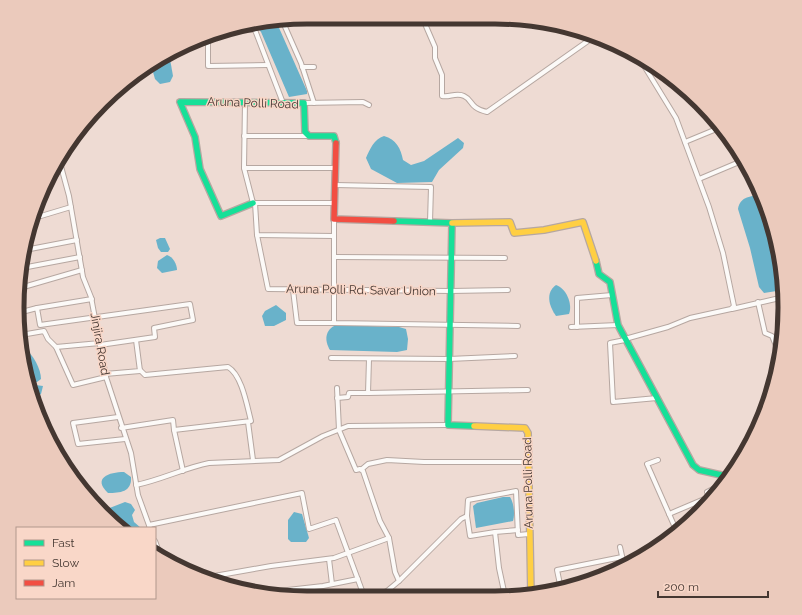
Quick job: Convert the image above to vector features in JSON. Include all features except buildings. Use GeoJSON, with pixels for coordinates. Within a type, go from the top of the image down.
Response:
{"type":"FeatureCollection","features":[{"type":"Feature","properties":{"kind":"street"},"geometry":{"type":"LineString","coordinates":[[425,24],[435,47],[435,58],[442,76],[442,96],[457,94],[465,96],[476,108],[486,112],[589,40]]}},
{"type":"Feature","properties":{"kind":"street"},"geometry":{"type":"LineString","coordinates":[[284,25],[302,67],[314,103]]}},
{"type":"Feature","properties":{"kind":"street"},"geometry":{"type":"LineString","coordinates":[[250,30],[255,30],[283,103]]}},
{"type":"Feature","properties":{"kind":"street"},"geometry":{"type":"LineString","coordinates":[[208,42],[208,66],[268,65]]}},
{"type":"Feature","properties":{"kind":"street"},"geometry":{"type":"LineString","coordinates":[[302,67],[314,68]]}},
{"type":"Feature","properties":{"kind":"street"},"geometry":{"type":"LineString","coordinates":[[645,68],[676,118],[699,179],[723,253],[734,300],[731,309]]}},
{"type":"Feature","properties":{"kind":"street","name":"Aruna Polli Road"},"geometry":{"type":"LineString","coordinates":[[254,203],[221,216],[200,168],[195,137],[180,102],[304,103],[305,132],[309,136]]}},
{"type":"Feature","properties":{"kind":"street"},"geometry":{"type":"LineString","coordinates":[[245,102],[244,168],[254,203],[257,235],[334,236]]}},
{"type":"Feature","properties":{"kind":"street"},"geometry":{"type":"LineString","coordinates":[[304,103],[364,102],[369,105]]}},
{"type":"Feature","properties":{"kind":"street"},"geometry":{"type":"LineString","coordinates":[[685,142],[715,130]]}},
{"type":"Feature","properties":{"kind":"street"},"geometry":{"type":"LineString","coordinates":[[244,136],[334,136],[336,141],[334,203],[334,323]]}},
{"type":"Feature","properties":{"kind":"street"},"geometry":{"type":"LineString","coordinates":[[699,179],[738,163]]}},
{"type":"Feature","properties":{"kind":"street","name":"Jinjira Road"},"geometry":{"type":"LineString","coordinates":[[61,168],[71,207],[82,270],[92,298],[96,317],[105,376],[131,453],[136,485],[150,527]]}},
{"type":"Feature","properties":{"kind":"street"},"geometry":{"type":"LineString","coordinates":[[244,168],[336,168]]}},
{"type":"Feature","properties":{"kind":"street"},"geometry":{"type":"LineString","coordinates":[[335,185],[431,187],[430,222]]}},
{"type":"Feature","properties":{"kind":"street"},"geometry":{"type":"LineString","coordinates":[[254,203],[334,203]]}},
{"type":"Feature","properties":{"kind":"street"},"geometry":{"type":"LineString","coordinates":[[40,214],[41,216],[71,207]]}},
{"type":"Feature","properties":{"kind":"street"},"geometry":{"type":"LineString","coordinates":[[334,219],[452,223],[510,222],[514,233],[544,230],[583,222],[595,255],[599,274],[610,282],[618,324],[693,465],[699,470],[722,475]]}},
{"type":"Feature","properties":{"kind":"street"},"geometry":{"type":"LineString","coordinates":[[136,485],[157,480],[209,463],[279,460],[348,426],[448,425],[452,223]]}},
{"type":"Feature","properties":{"kind":"street","name":"Aruna Polli Rd, Savar Union"},"geometry":{"type":"LineString","coordinates":[[257,235],[268,289],[451,291],[508,290]]}},
{"type":"Feature","properties":{"kind":"street"},"geometry":{"type":"LineString","coordinates":[[30,249],[77,240]]}},
{"type":"Feature","properties":{"kind":"street"},"geometry":{"type":"LineString","coordinates":[[334,256],[505,258]]}},
{"type":"Feature","properties":{"kind":"street"},"geometry":{"type":"LineString","coordinates":[[26,267],[80,257]]}},
{"type":"Feature","properties":{"kind":"street"},"geometry":{"type":"LineString","coordinates":[[25,287],[82,270]]}},
{"type":"Feature","properties":{"kind":"street"},"geometry":{"type":"LineString","coordinates":[[294,290],[297,323],[518,326]]}},
{"type":"Feature","properties":{"kind":"street"},"geometry":{"type":"LineString","coordinates":[[577,327],[577,298],[612,295]]}},
{"type":"Feature","properties":{"kind":"street"},"geometry":{"type":"LineString","coordinates":[[24,311],[92,298]]}},
{"type":"Feature","properties":{"kind":"street"},"geometry":{"type":"LineString","coordinates":[[657,398],[613,402],[610,343],[668,327],[690,318],[777,298]]}},
{"type":"Feature","properties":{"kind":"street"},"geometry":{"type":"LineString","coordinates":[[758,302],[765,333],[772,336],[776,345]]}},
{"type":"Feature","properties":{"kind":"street"},"geometry":{"type":"LineString","coordinates":[[37,308],[40,325],[190,304],[193,320],[154,328],[155,337],[100,344],[56,347]]}},
{"type":"Feature","properties":{"kind":"street"},"geometry":{"type":"LineString","coordinates":[[571,327],[618,324]]}},
{"type":"Feature","properties":{"kind":"street"},"geometry":{"type":"LineString","coordinates":[[25,334],[44,331],[48,339],[56,347],[73,385],[105,376],[140,370]]}},
{"type":"Feature","properties":{"kind":"street"},"geometry":{"type":"LineString","coordinates":[[136,340],[140,370],[145,375],[228,367],[234,371],[246,400],[251,421],[248,422],[253,460]]}},
{"type":"Feature","properties":{"kind":"street"},"geometry":{"type":"LineString","coordinates":[[331,358],[449,358],[515,356]]}},
{"type":"Feature","properties":{"kind":"street"},"geometry":{"type":"LineString","coordinates":[[368,393],[369,358]]}},
{"type":"Feature","properties":{"kind":"street"},"geometry":{"type":"LineString","coordinates":[[337,388],[339,430],[356,470],[362,470],[368,464],[387,460],[424,462],[527,462]]}},
{"type":"Feature","properties":{"kind":"street"},"geometry":{"type":"LineString","coordinates":[[338,398],[348,397],[349,393],[449,393],[528,390]]}},
{"type":"Feature","properties":{"kind":"street"},"geometry":{"type":"LineString","coordinates":[[118,417],[73,423],[78,444],[125,438]]}},
{"type":"Feature","properties":{"kind":"street"},"geometry":{"type":"LineString","coordinates":[[122,428],[173,420],[183,471]]}},
{"type":"Feature","properties":{"kind":"street"},"geometry":{"type":"LineString","coordinates":[[174,430],[248,422]]}},
{"type":"Feature","properties":{"kind":"street","name":"Aruna Polli Road"},"geometry":{"type":"LineString","coordinates":[[448,425],[524,428],[528,433],[527,462],[531,589]]}},
{"type":"Feature","properties":{"kind":"street"},"geometry":{"type":"LineString","coordinates":[[658,460],[647,464],[674,526]]}},
{"type":"Feature","properties":{"kind":"street"},"geometry":{"type":"LineString","coordinates":[[362,470],[380,521],[389,538],[395,572],[399,581]]}},
{"type":"Feature","properties":{"kind":"street"},"geometry":{"type":"LineString","coordinates":[[518,530],[470,536],[467,516],[468,500],[516,491],[518,530],[518,535],[529,534]]}},
{"type":"Feature","properties":{"kind":"street"},"geometry":{"type":"LineString","coordinates":[[150,527],[302,493],[309,529],[336,520],[362,591]]}},
{"type":"Feature","properties":{"kind":"street"},"geometry":{"type":"LineString","coordinates":[[669,514],[703,500]]}},
{"type":"Feature","properties":{"kind":"street"},"geometry":{"type":"LineString","coordinates":[[387,591],[399,581],[460,519],[467,516]]}},
{"type":"Feature","properties":{"kind":"street"},"geometry":{"type":"LineString","coordinates":[[496,532],[499,568],[504,590]]}},
{"type":"Feature","properties":{"kind":"street"},"geometry":{"type":"LineString","coordinates":[[215,576],[270,566],[329,559],[389,538]]}},
{"type":"Feature","properties":{"kind":"street"},"geometry":{"type":"LineString","coordinates":[[620,547],[623,560]]}},
{"type":"Feature","properties":{"kind":"street"},"geometry":{"type":"LineString","coordinates":[[560,583],[557,570],[622,556]]}},
{"type":"Feature","properties":{"kind":"street"},"geometry":{"type":"LineString","coordinates":[[329,559],[332,584]]}},
{"type":"Feature","properties":{"kind":"street"},"geometry":{"type":"LineString","coordinates":[[296,590],[358,579]]}},
{"type":"Feature","properties":{"kind":"water"},"geometry":{"type":"Polygon","coordinates":[[[278,26],[307,94],[289,97],[261,32],[258,28],[278,26]]]}},
{"type":"Feature","properties":{"kind":"water"},"geometry":{"type":"Polygon","coordinates":[[[170,60],[173,76],[170,82],[160,84],[155,79],[153,70],[170,60]]]}},
{"type":"Feature","properties":{"kind":"water"},"geometry":{"type":"Polygon","coordinates":[[[384,136],[395,142],[401,152],[403,160],[411,165],[424,161],[458,138],[464,143],[463,148],[439,170],[432,182],[397,183],[371,169],[366,158],[375,142],[384,136]]]}},
{"type":"Feature","properties":{"kind":"water"},"geometry":{"type":"Polygon","coordinates":[[[755,196],[763,216],[773,252],[777,291],[764,293],[759,287],[750,248],[738,209],[741,201],[755,196]]]}},
{"type":"Feature","properties":{"kind":"water"},"geometry":{"type":"Polygon","coordinates":[[[165,238],[170,249],[168,252],[161,252],[158,248],[156,240],[165,238]]]}},
{"type":"Feature","properties":{"kind":"water"},"geometry":{"type":"Polygon","coordinates":[[[167,255],[174,261],[177,270],[162,273],[157,268],[158,261],[167,255]]]}},
{"type":"Feature","properties":{"kind":"water"},"geometry":{"type":"Polygon","coordinates":[[[556,285],[563,289],[568,297],[570,306],[569,314],[556,316],[550,304],[550,292],[556,285]]]}},
{"type":"Feature","properties":{"kind":"water"},"geometry":{"type":"Polygon","coordinates":[[[276,305],[286,313],[286,320],[274,326],[265,326],[262,316],[265,311],[276,305]]]}},
{"type":"Feature","properties":{"kind":"water"},"geometry":{"type":"Polygon","coordinates":[[[336,325],[399,327],[406,329],[408,339],[407,350],[397,352],[330,350],[326,339],[328,332],[336,325]]]}},
{"type":"Feature","properties":{"kind":"water"},"geometry":{"type":"Polygon","coordinates":[[[27,351],[38,366],[41,375],[41,379],[34,382],[27,351]]]}},
{"type":"Feature","properties":{"kind":"water"},"geometry":{"type":"Polygon","coordinates":[[[35,385],[43,386],[41,394],[38,395],[35,385]]]}},
{"type":"Feature","properties":{"kind":"water"},"geometry":{"type":"Polygon","coordinates":[[[124,472],[131,477],[130,486],[127,489],[117,493],[108,493],[103,488],[102,480],[104,477],[113,473],[124,472]]]}},
{"type":"Feature","properties":{"kind":"water"},"geometry":{"type":"Polygon","coordinates":[[[503,497],[510,497],[511,499],[514,509],[513,521],[476,528],[473,506],[477,503],[503,497]]]}},
{"type":"Feature","properties":{"kind":"water"},"geometry":{"type":"Polygon","coordinates":[[[125,502],[131,504],[135,510],[132,515],[134,522],[140,527],[129,527],[108,509],[125,502]]]}},
{"type":"Feature","properties":{"kind":"water"},"geometry":{"type":"Polygon","coordinates":[[[294,512],[302,514],[309,538],[306,542],[291,542],[288,539],[288,520],[294,512]]]}},
{"type":"Feature","properties":{"kind":"traffic: fast"},"geometry":{"type":"LineString","coordinates":[[253,203],[221,216],[200,169],[195,137],[180,102],[304,103],[305,132],[309,136],[334,136],[336,143]]}},
{"type":"Feature","properties":{"kind":"traffic: fast"},"geometry":{"type":"LineString","coordinates":[[394,221],[452,223],[448,425],[474,426]]}},
{"type":"Feature","properties":{"kind":"traffic: fast"},"geometry":{"type":"LineString","coordinates":[[596,261],[599,274],[610,282],[618,325],[693,465],[699,470],[722,475]]}},
{"type":"Feature","properties":{"kind":"traffic: slow"},"geometry":{"type":"LineString","coordinates":[[452,223],[510,222],[514,233],[544,230],[583,222],[596,261]]}},
{"type":"Feature","properties":{"kind":"traffic: slow"},"geometry":{"type":"LineString","coordinates":[[474,426],[525,428],[528,433],[531,589]]}},
{"type":"Feature","properties":{"kind":"traffic: jam"},"geometry":{"type":"LineString","coordinates":[[336,143],[334,219],[394,221]]}}]}
